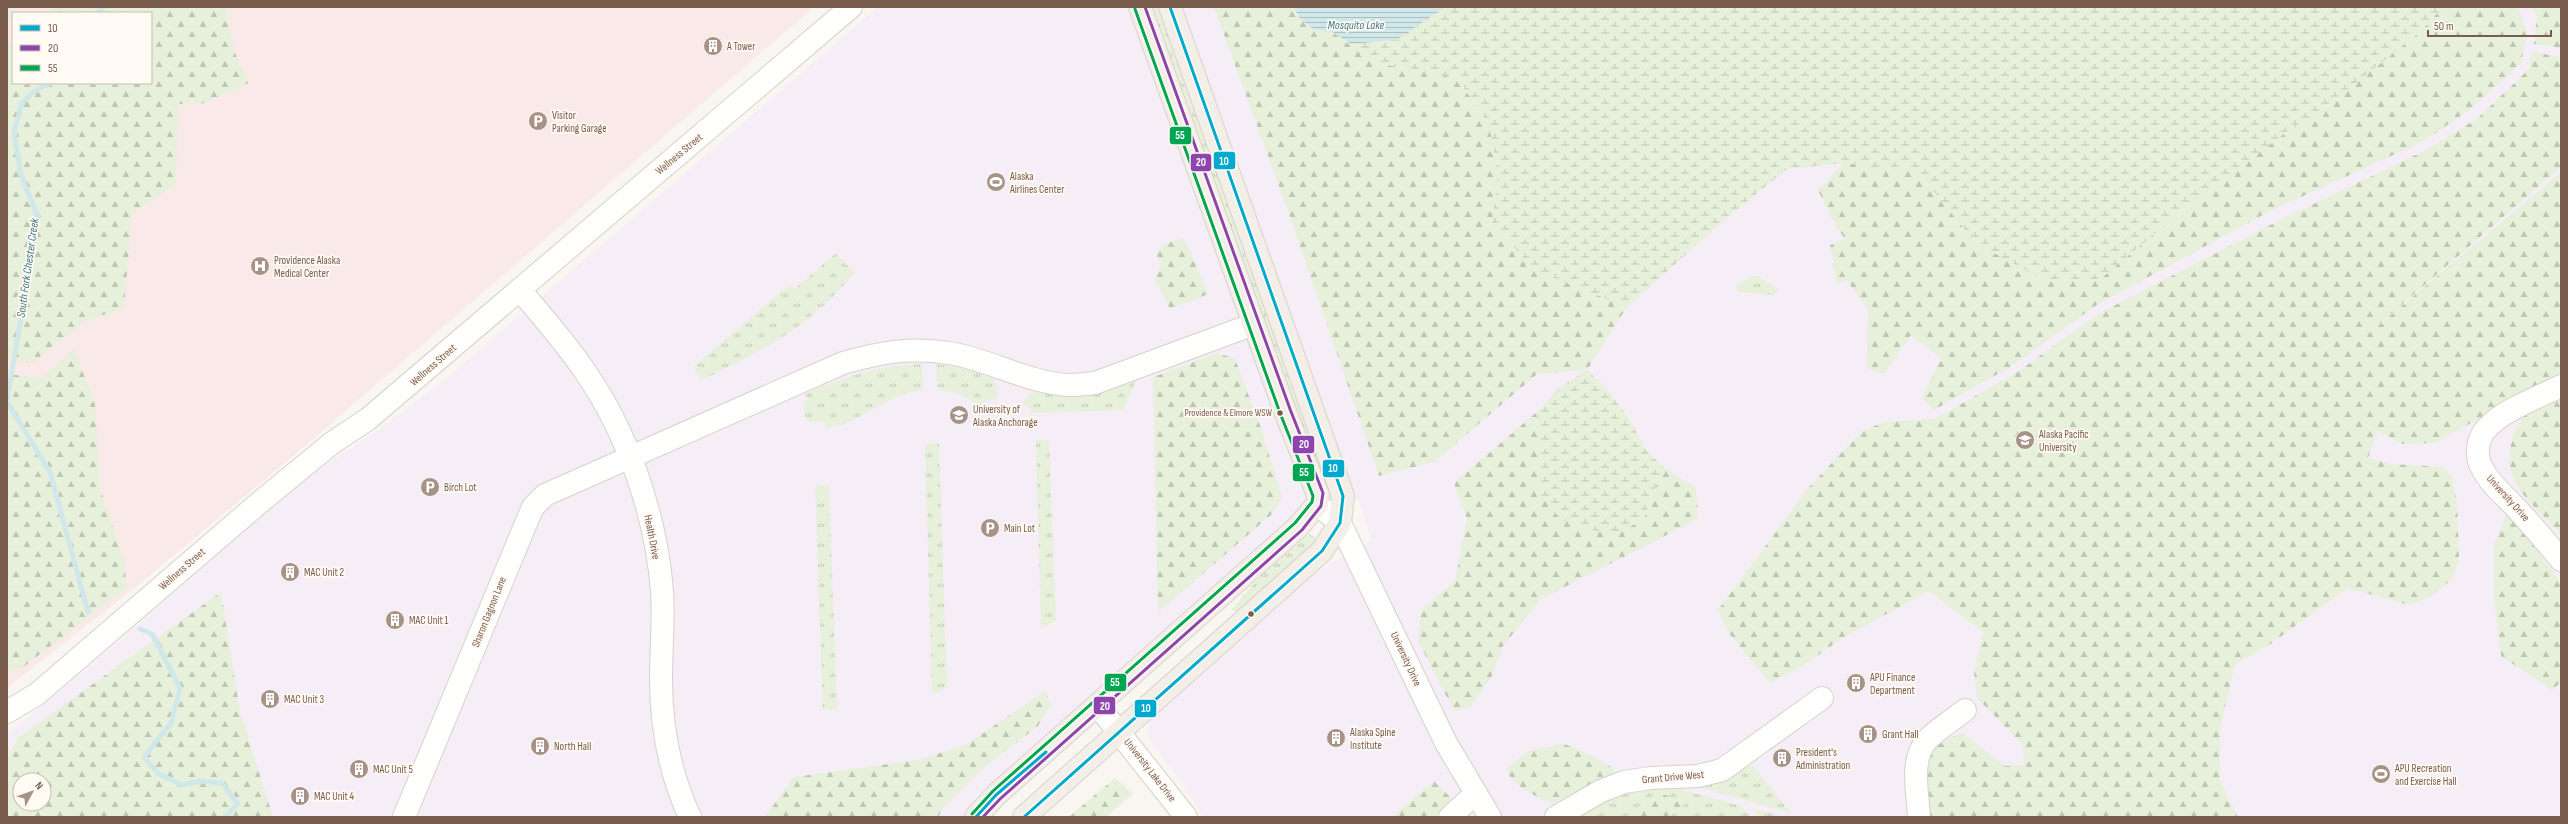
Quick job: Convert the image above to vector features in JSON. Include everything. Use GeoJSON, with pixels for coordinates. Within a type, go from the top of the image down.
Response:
{"type":"FeatureCollection","features":[{"type":"Feature","properties":{"kind":"main road"},"geometry":{"type":"LineString","coordinates":[[976,817],[996,795],[1299,526],[1318,504],[1318,495],[1254,324],[1140,7]]}},
{"type":"Feature","properties":{"kind":"main road"},"geometry":{"type":"LineString","coordinates":[[1024,817],[1119,730],[1322,551],[1340,524],[1343,496],[1170,7]]}},
{"type":"Feature","properties":{"kind":"street","name":"Wellness Street"},"geometry":{"type":"LineString","coordinates":[[7,712],[37,694],[259,503],[332,443],[368,419],[851,7]]}},
{"type":"Feature","properties":{"kind":"street","name":"Health Drive"},"geometry":{"type":"LineString","coordinates":[[520,290],[557,333],[585,371],[613,418],[629,457],[653,532],[662,591],[664,726],[678,791],[690,817]]}},
{"type":"Feature","properties":{"kind":"street","name":"Sharon Gagnon Lane"},"geometry":{"type":"LineString","coordinates":[[404,817],[533,507],[545,495],[843,363],[884,352],[912,350],[950,353],[1021,374],[1069,385],[1095,383],[1254,324]]}},
{"type":"Feature","properties":{"kind":"street","name":"University Drive"},"geometry":{"type":"LineString","coordinates":[[2561,386],[2505,414],[2487,428],[2480,440],[2477,453],[2481,467],[2488,479],[2527,519],[2561,560]]}},
{"type":"Feature","properties":{"kind":"street","name":"University Drive"},"geometry":{"type":"LineString","coordinates":[[1318,504],[1340,524],[1446,743],[1490,817]]}},
{"type":"Feature","properties":{"kind":"street","name":"Grant Drive West"},"geometry":{"type":"LineString","coordinates":[[1556,817],[1601,791],[1624,782],[1651,778],[1698,776],[1722,770],[1822,698]]}},
{"type":"Feature","properties":{"kind":"street","name":"University Lake Drive"},"geometry":{"type":"LineString","coordinates":[[1098,706],[1119,730],[1186,817]]}},
{"type":"Feature","properties":{"kind":"street"},"geometry":{"type":"LineString","coordinates":[[1919,817],[1916,772],[1919,756],[1928,740],[1965,710]]}},
{"type":"Feature","properties":{"kind":"street"},"geometry":{"type":"LineString","coordinates":[[1450,817],[1475,794]]}},
{"type":"Feature","properties":{"kind":"shaded area","name":"Providence Alaska Medical Center"},"geometry":{"type":"Polygon","coordinates":[[[7,7],[814,7],[300,450],[137,586],[7,688],[7,7]]]}},
{"type":"Feature","properties":{"kind":"shaded area"},"geometry":{"type":"Polygon","coordinates":[[[878,7],[2561,7],[2561,817],[1203,817],[1185,787],[1150,741],[1147,731],[1150,718],[1303,582],[1317,572],[1371,541],[1359,500],[1301,513],[967,817],[14,817],[7,808],[7,734],[108,651],[306,478],[388,423],[448,377],[878,7]]]}},
{"type":"Feature","properties":{"kind":"green space"},"geometry":{"type":"Polygon","coordinates":[[[7,7],[14,12],[12,12],[12,20],[7,22],[7,7]]]}},
{"type":"Feature","properties":{"kind":"green space"},"geometry":{"type":"Polygon","coordinates":[[[52,7],[226,7],[234,51],[249,83],[201,104],[178,104],[176,184],[132,213],[124,308],[85,321],[32,363],[7,358],[7,45],[12,42],[12,84],[152,84],[152,12],[48,12],[52,7]]]}},
{"type":"Feature","properties":{"kind":"green space"},"geometry":{"type":"Polygon","coordinates":[[[1149,7],[1160,7],[1324,472],[1321,472],[1318,468],[1149,7]]]}},
{"type":"Feature","properties":{"kind":"green space"},"geometry":{"type":"Polygon","coordinates":[[[1214,7],[1294,7],[1299,17],[1313,29],[1333,32],[1372,62],[1457,78],[1489,124],[1498,175],[1492,224],[1535,270],[1627,307],[1587,370],[1537,374],[1434,462],[1379,476],[1288,211],[1214,7]]]}},
{"type":"Feature","properties":{"kind":"green space"},"geometry":{"type":"Polygon","coordinates":[[[1294,7],[2443,7],[2420,32],[2315,115],[2293,127],[2170,221],[2100,279],[2042,279],[1976,243],[1917,171],[1844,163],[1787,169],[1730,215],[1627,307],[1535,270],[1492,224],[1498,175],[1489,124],[1457,78],[1372,62],[1333,32],[1313,29],[1299,17],[1294,7]]]}},
{"type":"Feature","properties":{"kind":"green space"},"geometry":{"type":"Polygon","coordinates":[[[2443,7],[2518,7],[2527,33],[2521,63],[2472,108],[2424,141],[2270,211],[2095,306],[2012,366],[1934,410],[1922,398],[1941,358],[1911,335],[1884,374],[1867,369],[1868,309],[1846,280],[1837,284],[1830,245],[1845,239],[1834,223],[1818,190],[1844,163],[1917,171],[1976,243],[2042,279],[2100,279],[2170,221],[2293,127],[2315,115],[2420,32],[2443,7]]]}},
{"type":"Feature","properties":{"kind":"green space"},"geometry":{"type":"Polygon","coordinates":[[[2531,7],[2561,7],[2561,48],[2534,44],[2537,17],[2531,7]]]}},
{"type":"Feature","properties":{"kind":"green space"},"geometry":{"type":"Polygon","coordinates":[[[2531,52],[2561,57],[2561,167],[2347,352],[2561,172],[2561,373],[2435,443],[2403,444],[2377,431],[2368,458],[2393,464],[2442,467],[2452,477],[2457,501],[2459,561],[2452,579],[2430,597],[2408,605],[2348,588],[2269,645],[2235,664],[2220,727],[2220,781],[2238,817],[1924,817],[1921,783],[1929,750],[1962,732],[2005,766],[2024,765],[2023,745],[1977,698],[1974,672],[1983,632],[1929,591],[1844,637],[1801,667],[1770,683],[1728,632],[1718,610],[1810,486],[1861,432],[1884,422],[1934,419],[2016,373],[2098,314],[2278,221],[2428,149],[2478,118],[2529,69],[2531,52]]]}},
{"type":"Feature","properties":{"kind":"green space"},"geometry":{"type":"Polygon","coordinates":[[[1184,237],[1208,294],[1170,309],[1154,279],[1161,267],[1156,253],[1163,245],[1184,237]]]}},
{"type":"Feature","properties":{"kind":"green space"},"geometry":{"type":"Polygon","coordinates":[[[836,253],[855,273],[821,308],[793,330],[764,348],[701,380],[693,367],[789,285],[794,290],[836,253]]]}},
{"type":"Feature","properties":{"kind":"green space"},"geometry":{"type":"Polygon","coordinates":[[[1752,276],[1759,276],[1778,290],[1774,295],[1739,292],[1736,289],[1737,285],[1752,276]]]}},
{"type":"Feature","properties":{"kind":"green space"},"geometry":{"type":"Polygon","coordinates":[[[74,349],[95,403],[100,488],[125,563],[126,588],[22,668],[7,671],[7,374],[41,378],[60,363],[74,349]]]}},
{"type":"Feature","properties":{"kind":"green space"},"geometry":{"type":"Polygon","coordinates":[[[1218,353],[1235,359],[1262,431],[1282,499],[1271,515],[1158,612],[1153,377],[1218,353]]]}},
{"type":"Feature","properties":{"kind":"green space"},"geometry":{"type":"Polygon","coordinates":[[[922,364],[923,390],[899,395],[853,420],[838,426],[826,427],[824,421],[810,422],[805,418],[803,404],[808,399],[805,394],[834,382],[862,373],[890,367],[922,364]]]}},
{"type":"Feature","properties":{"kind":"green space"},"geometry":{"type":"Polygon","coordinates":[[[936,364],[967,368],[995,377],[993,382],[999,388],[996,399],[985,401],[983,406],[955,393],[938,390],[936,364]]]}},
{"type":"Feature","properties":{"kind":"green space"},"geometry":{"type":"Polygon","coordinates":[[[1587,370],[1606,388],[1630,420],[1645,449],[1663,467],[1644,519],[1613,536],[1560,519],[1540,495],[1538,411],[1558,389],[1587,370]]]}},
{"type":"Feature","properties":{"kind":"green space"},"geometry":{"type":"Polygon","coordinates":[[[1136,381],[1123,410],[1032,413],[1028,406],[1022,404],[1031,393],[1083,396],[1136,381]]]}},
{"type":"Feature","properties":{"kind":"green space"},"geometry":{"type":"Polygon","coordinates":[[[2561,391],[2561,534],[2519,489],[2511,467],[2510,456],[2514,433],[2526,413],[2537,403],[2561,391]]]}},
{"type":"Feature","properties":{"kind":"green space"},"geometry":{"type":"Polygon","coordinates":[[[1538,411],[1540,495],[1613,536],[1644,519],[1663,467],[1696,488],[1698,519],[1541,599],[1503,646],[1492,676],[1470,707],[1454,711],[1418,641],[1421,611],[1455,581],[1467,519],[1454,483],[1538,411]]]}},
{"type":"Feature","properties":{"kind":"green space"},"geometry":{"type":"Polygon","coordinates":[[[1036,440],[1049,440],[1056,621],[1041,628],[1036,440]]]}},
{"type":"Feature","properties":{"kind":"green space"},"geometry":{"type":"Polygon","coordinates":[[[939,443],[947,688],[932,694],[925,444],[939,443]]]}},
{"type":"Feature","properties":{"kind":"green space"},"geometry":{"type":"Polygon","coordinates":[[[829,486],[837,709],[823,710],[815,487],[829,486]]]}},
{"type":"Feature","properties":{"kind":"green space"},"geometry":{"type":"Polygon","coordinates":[[[2508,511],[2561,583],[2561,682],[2552,690],[2501,656],[2494,599],[2494,544],[2508,511]]]}},
{"type":"Feature","properties":{"kind":"green space"},"geometry":{"type":"Polygon","coordinates":[[[1309,534],[1316,538],[1316,543],[1237,613],[1232,609],[1264,572],[1309,534]]]}},
{"type":"Feature","properties":{"kind":"green space"},"geometry":{"type":"Polygon","coordinates":[[[221,592],[240,712],[273,817],[7,817],[7,757],[19,737],[221,592]]]}},
{"type":"Feature","properties":{"kind":"green space"},"geometry":{"type":"Polygon","coordinates":[[[1046,690],[1050,706],[1038,726],[982,769],[943,808],[938,817],[765,817],[794,777],[917,760],[966,745],[1046,690]]]}},
{"type":"Feature","properties":{"kind":"green space"},"geometry":{"type":"Polygon","coordinates":[[[1564,744],[1591,755],[1614,769],[1614,775],[1552,803],[1525,790],[1513,780],[1506,769],[1528,751],[1564,744]]]}},
{"type":"Feature","properties":{"kind":"green space"},"geometry":{"type":"Polygon","coordinates":[[[1744,762],[1753,766],[1791,813],[1690,785],[1744,762]]]}},
{"type":"Feature","properties":{"kind":"green space"},"geometry":{"type":"Polygon","coordinates":[[[1115,778],[1133,794],[1106,817],[1069,817],[1115,778]]]}},
{"type":"Feature","properties":{"kind":"green space"},"geometry":{"type":"Polygon","coordinates":[[[1434,781],[1450,797],[1449,811],[1443,817],[1392,817],[1434,781]]]}},
{"type":"Feature","properties":{"kind":"green space"},"geometry":{"type":"Polygon","coordinates":[[[1668,786],[1741,806],[1751,817],[1572,817],[1626,790],[1668,786]]]}},
{"type":"Feature","properties":{"kind":"green space"},"geometry":{"type":"Polygon","coordinates":[[[1657,792],[1686,803],[1669,817],[1626,817],[1657,792]]]}},
{"type":"Feature","properties":{"kind":"green space"},"geometry":{"type":"Polygon","coordinates":[[[1751,808],[1783,817],[1759,817],[1751,808]]]}},
{"type":"Feature","properties":{"kind":"water","name":"Mosquito Lake"},"geometry":{"type":"Polygon","coordinates":[[[1294,7],[1445,7],[1396,40],[1351,44],[1333,32],[1313,29],[1299,17],[1294,7]]]}},
{"type":"Feature","properties":{"kind":"waterway","name":"South Fork Chester Creek"},"geometry":{"type":"LineString","coordinates":[[98,12],[103,7]]}},
{"type":"Feature","properties":{"kind":"waterway","name":"South Fork Chester Creek"},"geometry":{"type":"LineString","coordinates":[[7,400],[38,217],[21,175],[14,132],[22,103],[34,91],[49,84]]}},
{"type":"Feature","properties":{"kind":"waterway","name":"South Fork Chester Creek"},"geometry":{"type":"LineString","coordinates":[[7,402],[50,472],[88,612]]}},
{"type":"Feature","properties":{"kind":"waterway","name":"South Fork Chester Creek"},"geometry":{"type":"LineString","coordinates":[[140,629],[152,634],[180,688],[171,723],[144,757],[159,774],[182,785],[201,781],[222,783],[238,804],[225,817]]}},
{"type":"Feature","properties":{"kind":"transit line","name":"20"},"geometry":{"type":"LineString","coordinates":[[983,817],[1000,799],[1302,530],[1321,506],[1323,493],[1290,409],[1145,7]]}},
{"type":"Feature","properties":{"kind":"transit line","name":"10"},"geometry":{"type":"LineString","coordinates":[[1024,817],[1322,551],[1340,523],[1343,496],[1170,7]]}},
{"type":"Feature","properties":{"kind":"transit line","name":"55"},"geometry":{"type":"LineString","coordinates":[[972,814],[993,791],[1295,523],[1312,502],[1313,496],[1280,413],[1135,9]]}},
{"type":"Feature","properties":{"kind":"transit line","name":"10"},"geometry":{"type":"LineString","coordinates":[[976,817],[996,795],[1046,752]]}},
{"type":"Feature","properties":{"kind":"place","name":"A Tower"},"geometry":{"type":"Point","coordinates":[713,46]}},
{"type":"Feature","properties":{"kind":"place","name":"Visitor Parking Garage"},"geometry":{"type":"Point","coordinates":[538,121]}},
{"type":"Feature","properties":{"kind":"place","name":"Alaska Airlines Center"},"geometry":{"type":"Point","coordinates":[996,182]}},
{"type":"Feature","properties":{"kind":"place","name":"Providence Alaska Medical Center"},"geometry":{"type":"Point","coordinates":[260,266]}},
{"type":"Feature","properties":{"kind":"place","name":"Providence & Elmore WSW"},"geometry":{"type":"Point","coordinates":[1280,413]}},
{"type":"Feature","properties":{"kind":"place","name":"University of Alaska Anchorage"},"geometry":{"type":"Point","coordinates":[959,415]}},
{"type":"Feature","properties":{"kind":"place","name":"Alaska Pacific University"},"geometry":{"type":"Point","coordinates":[2025,440]}},
{"type":"Feature","properties":{"kind":"place","name":"Birch Lot"},"geometry":{"type":"Point","coordinates":[430,487]}},
{"type":"Feature","properties":{"kind":"place","name":"Main Lot"},"geometry":{"type":"Point","coordinates":[990,528]}},
{"type":"Feature","properties":{"kind":"place","name":"MAC Unit 2"},"geometry":{"type":"Point","coordinates":[290,572]}},
{"type":"Feature","properties":{"kind":"place","name":"MAC Unit 1"},"geometry":{"type":"Point","coordinates":[395,620]}},
{"type":"Feature","properties":{"kind":"place","name":"APU Finance Department"},"geometry":{"type":"Point","coordinates":[1856,683]}},
{"type":"Feature","properties":{"kind":"place","name":"MAC Unit 3"},"geometry":{"type":"Point","coordinates":[270,699]}},
{"type":"Feature","properties":{"kind":"place","name":"Grant Hall"},"geometry":{"type":"Point","coordinates":[1868,734]}},
{"type":"Feature","properties":{"kind":"place","name":"Alaska Spine Institute"},"geometry":{"type":"Point","coordinates":[1336,738]}},
{"type":"Feature","properties":{"kind":"place","name":"North Hall"},"geometry":{"type":"Point","coordinates":[540,746]}},
{"type":"Feature","properties":{"kind":"place","name":"President's Administration"},"geometry":{"type":"Point","coordinates":[1782,758]}},
{"type":"Feature","properties":{"kind":"place","name":"MAC Unit 5"},"geometry":{"type":"Point","coordinates":[359,769]}},
{"type":"Feature","properties":{"kind":"place","name":"APU Recreation and Exercise Hall"},"geometry":{"type":"Point","coordinates":[2381,774]}},
{"type":"Feature","properties":{"kind":"place","name":"MAC Unit 4"},"geometry":{"type":"Point","coordinates":[300,796]}}]}
